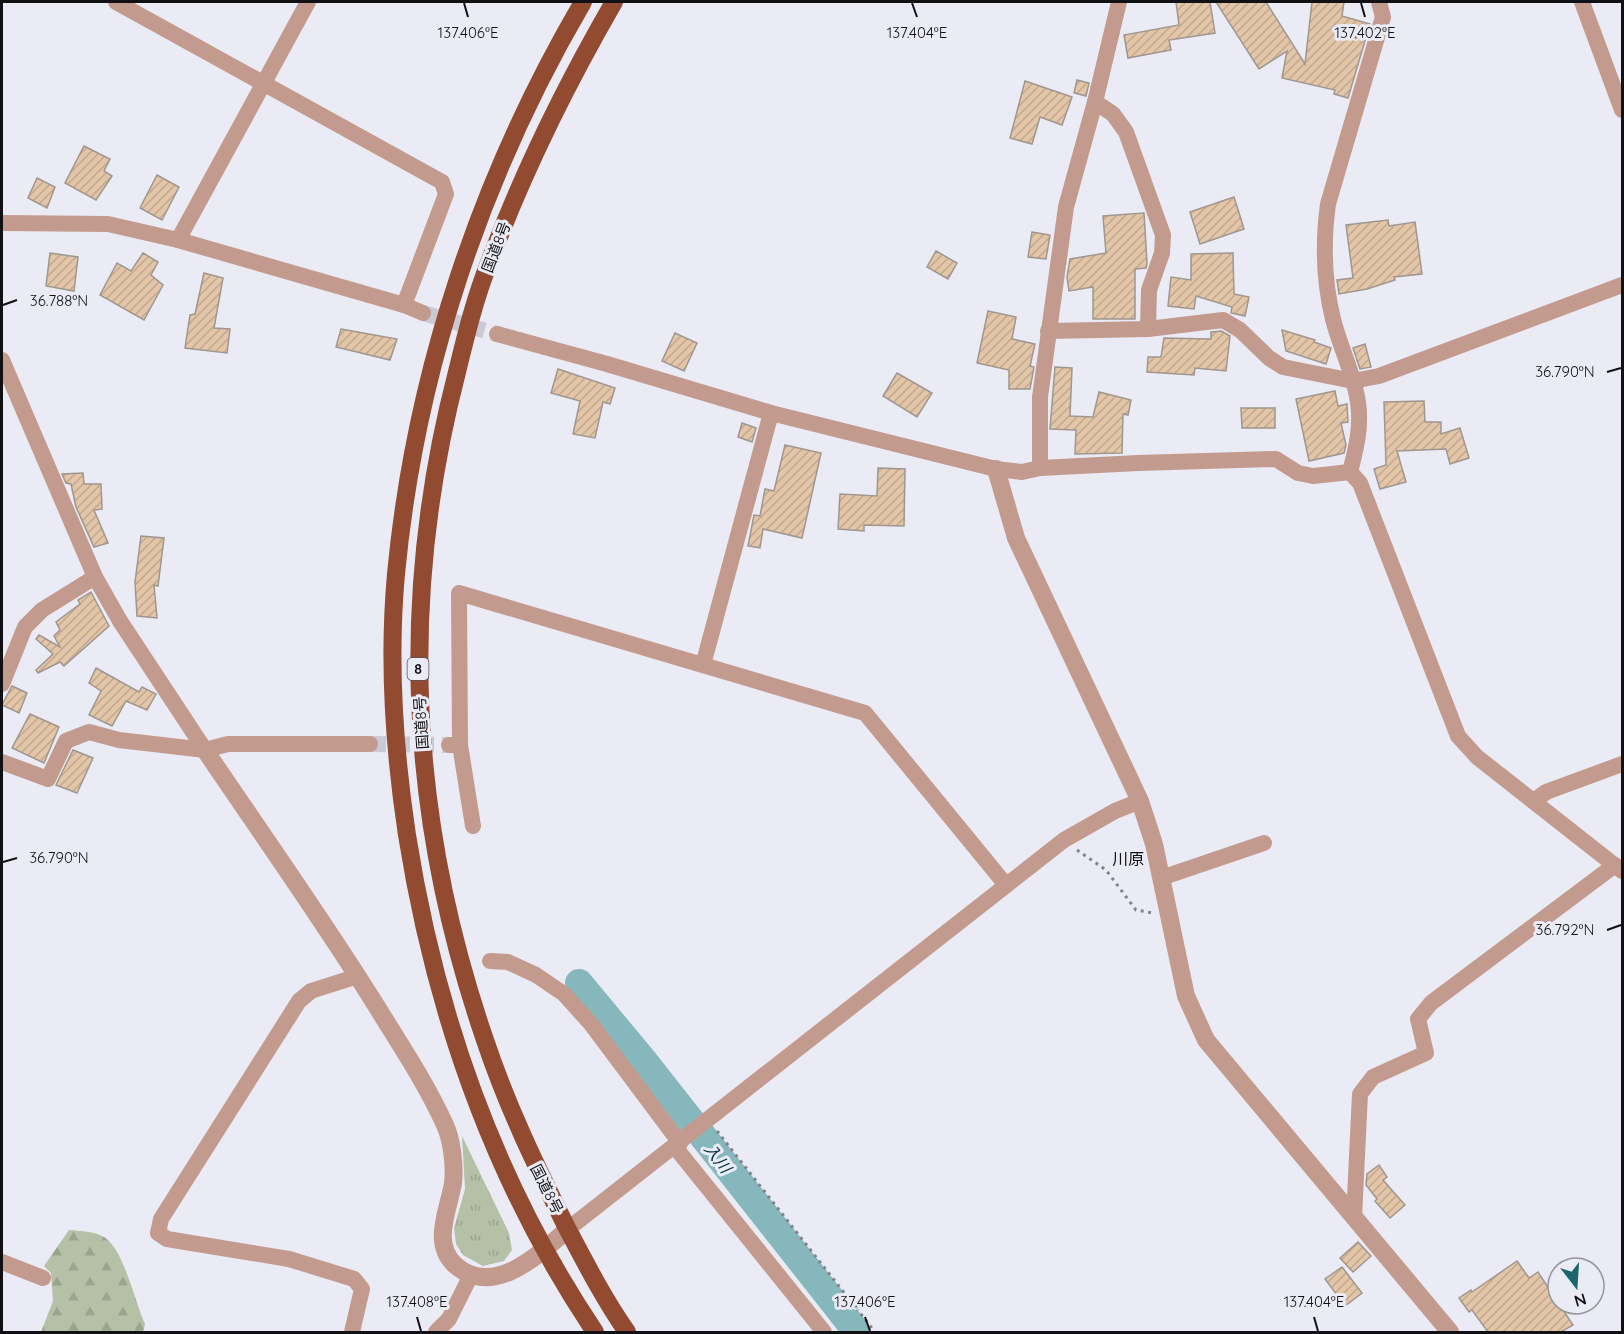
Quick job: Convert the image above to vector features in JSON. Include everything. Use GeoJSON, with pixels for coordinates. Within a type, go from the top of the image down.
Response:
{"type":"FeatureCollection","features":[{"type":"Feature","properties":{"kind":"highway","name":"国道8号"},"geometry":{"type":"LineString","coordinates":[[583,2],[531,99],[478,220],[431,365],[410,476],[396,575],[393,644],[401,792],[429,951],[444,1010],[480,1113],[510,1183],[544,1250],[595,1332]]}},
{"type":"Feature","properties":{"kind":"highway","name":"国道8号"},"geometry":{"type":"LineString","coordinates":[[614,2],[553,117],[519,188],[488,265],[444,421],[432,491],[419,591],[418,696],[425,784],[441,886],[472,1002],[504,1097],[538,1172],[608,1306],[627,1332]]}},
{"type":"Feature","properties":{"kind":"street"},"geometry":{"type":"LineString","coordinates":[[116,2],[442,182],[446,194],[404,304]]}},
{"type":"Feature","properties":{"kind":"street"},"geometry":{"type":"LineString","coordinates":[[178,240],[204,197],[262,84],[308,2]]}},
{"type":"Feature","properties":{"kind":"street"},"geometry":{"type":"LineString","coordinates":[[1040,468],[1040,397],[1066,207],[1119,2]]}},
{"type":"Feature","properties":{"kind":"street"},"geometry":{"type":"LineString","coordinates":[[1350,472],[1359,420],[1353,381],[1333,321],[1327,293],[1326,222],[1328,204],[1383,17],[1379,2]]}},
{"type":"Feature","properties":{"kind":"street"},"geometry":{"type":"LineString","coordinates":[[1582,2],[1623,110]]}},
{"type":"Feature","properties":{"kind":"street"},"geometry":{"type":"LineString","coordinates":[[1095,102],[1113,114],[1126,132],[1162,235],[1162,253],[1149,290],[1148,329]]}},
{"type":"Feature","properties":{"kind":"street"},"geometry":{"type":"LineString","coordinates":[[2,223],[108,225],[178,240],[404,304],[423,313]]}},
{"type":"Feature","properties":{"kind":"street"},"geometry":{"type":"LineString","coordinates":[[1048,331],[1148,329],[1223,320],[1240,330],[1269,358],[1283,367],[1353,381],[1379,376],[1623,285]]}},
{"type":"Feature","properties":{"kind":"street"},"geometry":{"type":"LineString","coordinates":[[497,334],[607,363],[771,413],[996,469],[1022,472],[1040,468],[1276,459],[1298,473],[1313,476],[1350,472]]}},
{"type":"Feature","properties":{"kind":"street"},"geometry":{"type":"LineString","coordinates":[[2,360],[95,577],[120,621],[358,976],[431,1094],[448,1132],[453,1182],[442,1235],[445,1250],[454,1264],[471,1275],[492,1278],[527,1263],[568,1228],[1064,840],[1115,811],[1140,801]]}},
{"type":"Feature","properties":{"kind":"street"},"geometry":{"type":"LineString","coordinates":[[703,665],[771,413]]}},
{"type":"Feature","properties":{"kind":"street"},"geometry":{"type":"LineString","coordinates":[[996,469],[1016,538],[1140,801],[1161,878],[1186,996],[1206,1040],[1450,1332]]}},
{"type":"Feature","properties":{"kind":"street"},"geometry":{"type":"LineString","coordinates":[[1350,472],[1360,483],[1458,736],[1477,757],[1619,868],[1431,1003],[1418,1019],[1426,1053],[1373,1077],[1360,1094],[1354,1218]]}},
{"type":"Feature","properties":{"kind":"street"},"geometry":{"type":"LineString","coordinates":[[2,684],[25,627],[42,610],[95,577]]}},
{"type":"Feature","properties":{"kind":"street"},"geometry":{"type":"LineString","coordinates":[[473,826],[454,745],[459,593],[865,713],[1006,885]]}},
{"type":"Feature","properties":{"kind":"street"},"geometry":{"type":"LineString","coordinates":[[2,762],[48,779],[66,741],[89,732],[118,740],[205,750],[228,744],[370,744]]}},
{"type":"Feature","properties":{"kind":"street"},"geometry":{"type":"LineString","coordinates":[[1534,801],[1546,792],[1623,764]]}},
{"type":"Feature","properties":{"kind":"street"},"geometry":{"type":"LineString","coordinates":[[1161,878],[1264,843]]}},
{"type":"Feature","properties":{"kind":"street"},"geometry":{"type":"LineString","coordinates":[[490,961],[508,962],[536,975],[564,994],[591,1024],[677,1145],[824,1332]]}},
{"type":"Feature","properties":{"kind":"street"},"geometry":{"type":"LineString","coordinates":[[352,1332],[362,1289],[354,1279],[289,1259],[167,1239],[158,1233],[162,1219],[299,1001],[311,991],[358,976]]}},
{"type":"Feature","properties":{"kind":"street"},"geometry":{"type":"LineString","coordinates":[[2,1263],[43,1278]]}},
{"type":"Feature","properties":{"kind":"street"},"geometry":{"type":"LineString","coordinates":[[436,1332],[449,1319],[471,1275]]}},
{"type":"Feature","properties":{"kind":"path"},"geometry":{"type":"LineString","coordinates":[[1064,840],[1106,870],[1137,910],[1169,916]]}},
{"type":"Feature","properties":{"kind":"path"},"geometry":{"type":"LineString","coordinates":[[708,1120],[875,1332]]}},
{"type":"Feature","properties":{"kind":"green space"},"geometry":{"type":"Polygon","coordinates":[[[462,1136],[509,1233],[512,1250],[504,1261],[483,1266],[463,1255],[456,1244],[454,1228],[465,1189],[462,1136]]]}},
{"type":"Feature","properties":{"kind":"green space"},"geometry":{"type":"Polygon","coordinates":[[[69,1230],[102,1236],[116,1251],[128,1276],[145,1324],[143,1332],[41,1332],[53,1301],[51,1273],[44,1266],[69,1230]]]}},
{"type":"Feature","properties":{"kind":"building"},"geometry":{"type":"Polygon","coordinates":[[[1176,2],[1210,2],[1215,33],[1169,40],[1171,50],[1128,58],[1124,35],[1179,25],[1176,2]]]}},
{"type":"Feature","properties":{"kind":"building"},"geometry":{"type":"Polygon","coordinates":[[[1216,2],[1266,2],[1305,64],[1312,2],[1344,2],[1342,16],[1370,24],[1348,98],[1334,94],[1335,90],[1282,78],[1287,51],[1259,69],[1216,2]]]}},
{"type":"Feature","properties":{"kind":"building"},"geometry":{"type":"Polygon","coordinates":[[[1077,80],[1089,83],[1086,96],[1074,93],[1077,80]]]}},
{"type":"Feature","properties":{"kind":"building"},"geometry":{"type":"Polygon","coordinates":[[[1025,81],[1072,97],[1062,125],[1040,117],[1032,144],[1010,138],[1025,81]]]}},
{"type":"Feature","properties":{"kind":"building"},"geometry":{"type":"Polygon","coordinates":[[[84,146],[110,159],[104,171],[112,176],[96,200],[65,183],[84,146]]]}},
{"type":"Feature","properties":{"kind":"building"},"geometry":{"type":"Polygon","coordinates":[[[157,175],[179,187],[162,220],[140,208],[157,175]]]}},
{"type":"Feature","properties":{"kind":"building"},"geometry":{"type":"Polygon","coordinates":[[[37,178],[55,187],[47,208],[28,198],[37,178]]]}},
{"type":"Feature","properties":{"kind":"building"},"geometry":{"type":"Polygon","coordinates":[[[1234,197],[1244,229],[1200,244],[1190,212],[1234,197]]]}},
{"type":"Feature","properties":{"kind":"building"},"geometry":{"type":"Polygon","coordinates":[[[1144,213],[1147,263],[1146,268],[1135,269],[1135,319],[1093,319],[1093,287],[1069,291],[1067,277],[1070,259],[1106,253],[1103,216],[1144,213]]]}},
{"type":"Feature","properties":{"kind":"building"},"geometry":{"type":"Polygon","coordinates":[[[1388,220],[1389,226],[1415,222],[1422,274],[1394,277],[1395,280],[1367,289],[1339,294],[1337,280],[1353,278],[1346,225],[1388,220]]]}},
{"type":"Feature","properties":{"kind":"building"},"geometry":{"type":"Polygon","coordinates":[[[1032,232],[1050,235],[1046,259],[1028,257],[1032,232]]]}},
{"type":"Feature","properties":{"kind":"building"},"geometry":{"type":"Polygon","coordinates":[[[936,251],[957,263],[948,279],[927,267],[936,251]]]}},
{"type":"Feature","properties":{"kind":"building"},"geometry":{"type":"Polygon","coordinates":[[[50,253],[78,257],[74,291],[46,286],[50,253]]]}},
{"type":"Feature","properties":{"kind":"building"},"geometry":{"type":"Polygon","coordinates":[[[143,253],[158,262],[151,275],[163,285],[144,320],[100,295],[117,263],[131,271],[143,253]]]}},
{"type":"Feature","properties":{"kind":"building"},"geometry":{"type":"Polygon","coordinates":[[[1233,253],[1234,294],[1249,297],[1245,316],[1231,313],[1232,307],[1196,296],[1194,309],[1168,306],[1171,277],[1191,280],[1191,254],[1233,253]]]}},
{"type":"Feature","properties":{"kind":"building"},"geometry":{"type":"Polygon","coordinates":[[[204,273],[223,278],[214,328],[230,329],[227,353],[185,348],[190,315],[195,314],[204,273]]]}},
{"type":"Feature","properties":{"kind":"building"},"geometry":{"type":"Polygon","coordinates":[[[988,311],[1016,317],[1012,339],[1035,344],[1030,366],[1034,367],[1030,389],[1009,389],[1009,370],[977,363],[988,311]]]}},
{"type":"Feature","properties":{"kind":"building"},"geometry":{"type":"Polygon","coordinates":[[[341,329],[397,339],[390,360],[336,347],[341,329]]]}},
{"type":"Feature","properties":{"kind":"building"},"geometry":{"type":"Polygon","coordinates":[[[1282,330],[1315,340],[1314,342],[1331,348],[1326,364],[1286,351],[1282,330]]]}},
{"type":"Feature","properties":{"kind":"building"},"geometry":{"type":"Polygon","coordinates":[[[1221,331],[1230,336],[1226,371],[1195,368],[1194,375],[1147,372],[1148,357],[1161,357],[1164,338],[1211,339],[1211,332],[1221,331]]]}},
{"type":"Feature","properties":{"kind":"building"},"geometry":{"type":"Polygon","coordinates":[[[675,333],[697,343],[684,371],[662,361],[675,333]]]}},
{"type":"Feature","properties":{"kind":"building"},"geometry":{"type":"Polygon","coordinates":[[[1365,344],[1371,367],[1360,369],[1353,348],[1365,344]]]}},
{"type":"Feature","properties":{"kind":"building"},"geometry":{"type":"Polygon","coordinates":[[[1055,367],[1072,368],[1070,416],[1093,417],[1099,392],[1131,400],[1128,415],[1123,414],[1122,453],[1075,454],[1076,430],[1050,429],[1055,367]]]}},
{"type":"Feature","properties":{"kind":"building"},"geometry":{"type":"Polygon","coordinates":[[[558,369],[615,388],[610,404],[603,402],[595,438],[573,434],[580,401],[551,393],[558,369]]]}},
{"type":"Feature","properties":{"kind":"building"},"geometry":{"type":"Polygon","coordinates":[[[897,373],[932,393],[917,417],[883,396],[897,373]]]}},
{"type":"Feature","properties":{"kind":"building"},"geometry":{"type":"Polygon","coordinates":[[[1335,391],[1338,406],[1347,404],[1348,422],[1341,423],[1346,445],[1344,453],[1309,461],[1296,399],[1335,391]]]}},
{"type":"Feature","properties":{"kind":"building"},"geometry":{"type":"Polygon","coordinates":[[[1424,401],[1425,422],[1441,422],[1441,434],[1460,428],[1469,458],[1450,464],[1446,449],[1397,451],[1406,482],[1380,489],[1374,469],[1386,465],[1384,402],[1424,401]]]}},
{"type":"Feature","properties":{"kind":"building"},"geometry":{"type":"Polygon","coordinates":[[[1241,408],[1275,408],[1275,428],[1242,428],[1241,408]]]}},
{"type":"Feature","properties":{"kind":"building"},"geometry":{"type":"Polygon","coordinates":[[[742,423],[756,428],[752,442],[738,437],[742,423]]]}},
{"type":"Feature","properties":{"kind":"building"},"geometry":{"type":"Polygon","coordinates":[[[785,445],[821,453],[802,538],[763,529],[760,548],[748,546],[754,515],[760,516],[765,489],[774,491],[785,445]]]}},
{"type":"Feature","properties":{"kind":"building"},"geometry":{"type":"Polygon","coordinates":[[[878,468],[905,469],[904,526],[864,525],[864,531],[838,529],[840,494],[877,496],[878,468]]]}},
{"type":"Feature","properties":{"kind":"building"},"geometry":{"type":"Polygon","coordinates":[[[83,473],[84,484],[101,484],[102,509],[94,510],[108,543],[94,547],[76,507],[71,484],[66,483],[62,474],[83,473]]]}},
{"type":"Feature","properties":{"kind":"building"},"geometry":{"type":"Polygon","coordinates":[[[141,536],[164,538],[158,586],[154,585],[157,618],[137,616],[135,582],[141,536]]]}},
{"type":"Feature","properties":{"kind":"building"},"geometry":{"type":"Polygon","coordinates":[[[91,592],[109,626],[64,666],[60,662],[38,673],[36,670],[53,654],[36,639],[39,635],[60,647],[54,636],[60,630],[56,622],[80,604],[78,600],[91,592]]]}},
{"type":"Feature","properties":{"kind":"building"},"geometry":{"type":"Polygon","coordinates":[[[96,668],[139,692],[142,687],[156,694],[147,710],[126,701],[112,726],[89,715],[101,691],[89,683],[96,668]]]}},
{"type":"Feature","properties":{"kind":"building"},"geometry":{"type":"Polygon","coordinates":[[[12,686],[27,693],[19,713],[2,705],[12,686]]]}},
{"type":"Feature","properties":{"kind":"building"},"geometry":{"type":"Polygon","coordinates":[[[30,714],[59,727],[44,763],[12,748],[30,714]]]}},
{"type":"Feature","properties":{"kind":"building"},"geometry":{"type":"Polygon","coordinates":[[[73,750],[93,758],[77,793],[56,785],[73,750]]]}},
{"type":"Feature","properties":{"kind":"building"},"geometry":{"type":"Polygon","coordinates":[[[1379,1165],[1387,1177],[1383,1180],[1405,1205],[1390,1218],[1375,1201],[1377,1199],[1366,1185],[1367,1174],[1379,1165]]]}},
{"type":"Feature","properties":{"kind":"building"},"geometry":{"type":"Polygon","coordinates":[[[1358,1242],[1371,1256],[1353,1272],[1340,1258],[1358,1242]]]}},
{"type":"Feature","properties":{"kind":"building"},"geometry":{"type":"Polygon","coordinates":[[[1517,1261],[1529,1278],[1538,1272],[1546,1284],[1546,1316],[1567,1316],[1573,1325],[1561,1332],[1488,1332],[1472,1310],[1469,1312],[1459,1298],[1471,1290],[1472,1292],[1517,1261]]]}},
{"type":"Feature","properties":{"kind":"building"},"geometry":{"type":"Polygon","coordinates":[[[1342,1267],[1362,1293],[1345,1306],[1325,1279],[1342,1267]]]}},
{"type":"Feature","properties":{"kind":"waterway","name":"入川"},"geometry":{"type":"LineString","coordinates":[[579,983],[643,1060],[857,1332]]}},
{"type":"Feature","properties":{"kind":"tunnel"},"geometry":{"type":"LineString","coordinates":[[423,313],[497,334]]}},
{"type":"Feature","properties":{"kind":"tunnel"},"geometry":{"type":"LineString","coordinates":[[370,744],[449,745]]}},
{"type":"Feature","properties":{"kind":"district","name":"川原"},"geometry":{"type":"Point","coordinates":[1128,859]}}]}
